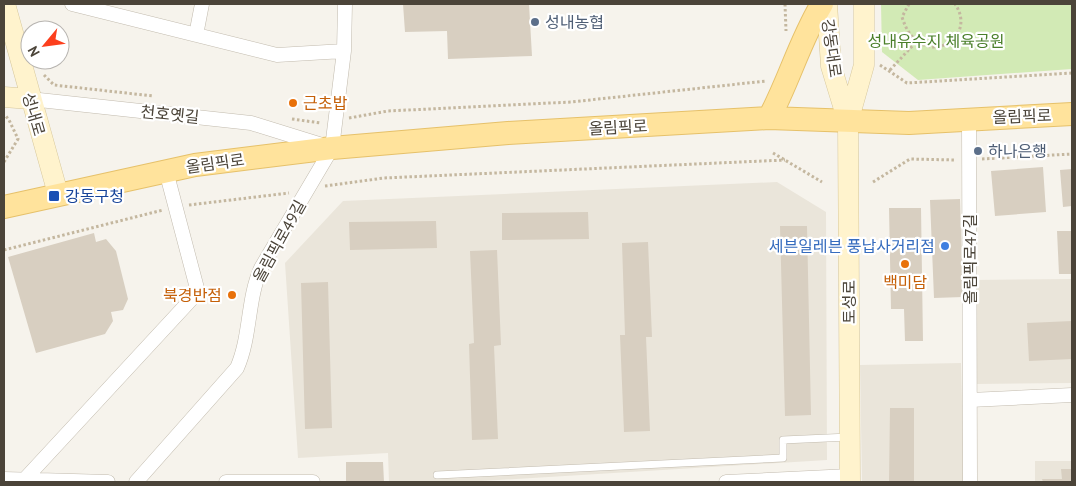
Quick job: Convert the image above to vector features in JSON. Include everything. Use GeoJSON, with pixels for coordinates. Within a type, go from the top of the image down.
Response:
{"type":"FeatureCollection","features":[{"type":"Feature","properties":{"kind":"main road"},"geometry":{"type":"LineString","coordinates":[[769,118],[784,90],[808,26],[822,4]]}},
{"type":"Feature","properties":{"kind":"main road","name":"올림픽로"},"geometry":{"type":"LineString","coordinates":[[4,207],[195,165],[332,148],[508,133],[769,118],[910,123],[970,118],[1072,114]]}},
{"type":"Feature","properties":{"kind":"street","name":"성내로"},"geometry":{"type":"LineString","coordinates":[[5,4],[20,65]]}},
{"type":"Feature","properties":{"kind":"street"},"geometry":{"type":"LineString","coordinates":[[72,4],[277,55],[344,51]]}},
{"type":"Feature","properties":{"kind":"street"},"geometry":{"type":"LineString","coordinates":[[196,35],[202,4]]}},
{"type":"Feature","properties":{"kind":"street"},"geometry":{"type":"LineString","coordinates":[[332,148],[344,51],[345,4]]}},
{"type":"Feature","properties":{"kind":"street","name":"강동대로"},"geometry":{"type":"LineString","coordinates":[[827,4],[832,66],[848,122]]}},
{"type":"Feature","properties":{"kind":"street","name":"강동대로"},"geometry":{"type":"LineString","coordinates":[[848,122],[864,65],[864,4]]}},
{"type":"Feature","properties":{"kind":"street","name":"성내로"},"geometry":{"type":"LineString","coordinates":[[21,70],[58,194]]}},
{"type":"Feature","properties":{"kind":"street","name":"천호옛길"},"geometry":{"type":"LineString","coordinates":[[4,97],[251,123],[332,148]]}},
{"type":"Feature","properties":{"kind":"street","name":"올림픽로47길"},"geometry":{"type":"LineString","coordinates":[[970,118],[970,482]]}},
{"type":"Feature","properties":{"kind":"street","name":"토성로"},"geometry":{"type":"LineString","coordinates":[[848,122],[850,479]]}},
{"type":"Feature","properties":{"kind":"street","name":"올림픽로49길"},"geometry":{"type":"LineString","coordinates":[[136,482],[236,368],[244,350],[254,285],[332,148]]}},
{"type":"Feature","properties":{"kind":"street","name":"올림픽로"},"geometry":{"type":"LineString","coordinates":[[24,480],[198,292],[166,171]]}},
{"type":"Feature","properties":{"kind":"street"},"geometry":{"type":"LineString","coordinates":[[970,400],[1072,395]]}},
{"type":"Feature","properties":{"kind":"street"},"geometry":{"type":"LineString","coordinates":[[4,479],[108,482]]}},
{"type":"Feature","properties":{"kind":"street"},"geometry":{"type":"LineString","coordinates":[[727,482],[850,479]]}},
{"type":"Feature","properties":{"kind":"street"},"geometry":{"type":"LineString","coordinates":[[226,482],[313,482]]}},
{"type":"Feature","properties":{"kind":"lane"},"geometry":{"type":"LineString","coordinates":[[436,475],[783,458],[783,440],[850,437]]}},
{"type":"Feature","properties":{"kind":"path"},"geometry":{"type":"LineString","coordinates":[[909,4],[902,17],[906,30],[916,42],[927,47],[943,45],[956,38],[961,25],[960,11],[955,4]]}},
{"type":"Feature","properties":{"kind":"path"},"geometry":{"type":"LineString","coordinates":[[890,70],[916,42]]}},
{"type":"Feature","properties":{"kind":"path"},"geometry":{"type":"LineString","coordinates":[[879,65],[890,70],[907,83],[1072,73]]}},
{"type":"Feature","properties":{"kind":"path"},"geometry":{"type":"LineString","coordinates":[[40,70],[54,85],[159,97]]}},
{"type":"Feature","properties":{"kind":"path"},"geometry":{"type":"LineString","coordinates":[[291,118],[319,123],[388,111],[571,102],[776,80]]}},
{"type":"Feature","properties":{"kind":"path"},"geometry":{"type":"LineString","coordinates":[[4,114],[10,120],[18,139],[4,162]]}},
{"type":"Feature","properties":{"kind":"path"},"geometry":{"type":"LineString","coordinates":[[773,153],[822,182]]}},
{"type":"Feature","properties":{"kind":"path"},"geometry":{"type":"LineString","coordinates":[[873,182],[910,159],[970,160],[1072,154]]}},
{"type":"Feature","properties":{"kind":"path"},"geometry":{"type":"LineString","coordinates":[[4,250],[175,206],[281,195],[308,189],[384,178],[785,160]]}},
{"type":"Feature","properties":{"kind":"shaded area"},"geometry":{"type":"Polygon","coordinates":[[[777,182],[826,212],[827,460],[465,482],[389,482],[388,453],[298,458],[285,263],[343,201],[777,182]]]}},
{"type":"Feature","properties":{"kind":"shaded area"},"geometry":{"type":"Polygon","coordinates":[[[1072,279],[1072,383],[976,384],[974,280],[1072,279]]]}},
{"type":"Feature","properties":{"kind":"shaded area"},"geometry":{"type":"Polygon","coordinates":[[[961,363],[964,482],[862,482],[860,365],[961,363]]]}},
{"type":"Feature","properties":{"kind":"shaded area"},"geometry":{"type":"Polygon","coordinates":[[[1035,461],[1072,461],[1072,482],[1035,482],[1035,461]]]}},
{"type":"Feature","properties":{"kind":"green space","name":"성내유수지 체육공원"},"geometry":{"type":"Polygon","coordinates":[[[881,4],[1072,4],[1072,69],[918,80],[882,52],[881,4]]]}},
{"type":"Feature","properties":{"kind":"building"},"geometry":{"type":"Polygon","coordinates":[[[403,4],[529,4],[532,56],[448,59],[447,31],[405,32],[403,4]]]}},
{"type":"Feature","properties":{"kind":"building"},"geometry":{"type":"Polygon","coordinates":[[[1043,167],[1046,212],[995,216],[991,171],[1043,167]]]}},
{"type":"Feature","properties":{"kind":"building"},"geometry":{"type":"Polygon","coordinates":[[[1072,169],[1072,206],[1063,207],[1060,170],[1072,169]]]}},
{"type":"Feature","properties":{"kind":"building"},"geometry":{"type":"Polygon","coordinates":[[[960,199],[963,297],[934,298],[930,200],[960,199]]]}},
{"type":"Feature","properties":{"kind":"building"},"geometry":{"type":"Polygon","coordinates":[[[889,208],[921,208],[923,341],[905,341],[904,309],[891,309],[889,208]]]}},
{"type":"Feature","properties":{"kind":"building"},"geometry":{"type":"Polygon","coordinates":[[[588,212],[589,239],[502,240],[502,213],[588,212]]]}},
{"type":"Feature","properties":{"kind":"building"},"geometry":{"type":"Polygon","coordinates":[[[436,221],[437,248],[350,250],[349,222],[436,221]]]}},
{"type":"Feature","properties":{"kind":"building"},"geometry":{"type":"Polygon","coordinates":[[[780,226],[807,226],[811,415],[785,416],[780,226]]]}},
{"type":"Feature","properties":{"kind":"building"},"geometry":{"type":"Polygon","coordinates":[[[1057,231],[1072,231],[1072,274],[1059,274],[1057,231]]]}},
{"type":"Feature","properties":{"kind":"building"},"geometry":{"type":"Polygon","coordinates":[[[94,233],[96,242],[106,239],[116,251],[128,299],[123,310],[111,312],[113,321],[105,334],[36,353],[8,257],[94,233]]]}},
{"type":"Feature","properties":{"kind":"building"},"geometry":{"type":"Polygon","coordinates":[[[648,242],[652,337],[646,337],[650,431],[624,432],[620,335],[625,335],[622,243],[648,242]]]}},
{"type":"Feature","properties":{"kind":"building"},"geometry":{"type":"Polygon","coordinates":[[[497,250],[501,345],[494,346],[498,439],[472,440],[469,344],[474,343],[470,251],[497,250]]]}},
{"type":"Feature","properties":{"kind":"building"},"geometry":{"type":"Polygon","coordinates":[[[328,282],[332,428],[305,429],[301,283],[328,282]]]}},
{"type":"Feature","properties":{"kind":"building"},"geometry":{"type":"Polygon","coordinates":[[[1072,321],[1072,359],[1029,361],[1027,323],[1072,321]]]}},
{"type":"Feature","properties":{"kind":"building"},"geometry":{"type":"Polygon","coordinates":[[[890,408],[914,408],[914,482],[889,482],[890,408]]]}},
{"type":"Feature","properties":{"kind":"building"},"geometry":{"type":"Polygon","coordinates":[[[346,462],[383,462],[384,482],[346,482],[346,462]]]}},
{"type":"Feature","properties":{"kind":"building"},"geometry":{"type":"Polygon","coordinates":[[[1061,469],[1072,469],[1072,482],[1043,482],[1042,479],[1062,479],[1061,469]]]}},
{"type":"Feature","properties":{"kind":"place","name":"성내농협"},"geometry":{"type":"Point","coordinates":[535,22]}},
{"type":"Feature","properties":{"kind":"place","name":"근초밥"},"geometry":{"type":"Point","coordinates":[293,103]}},
{"type":"Feature","properties":{"kind":"place","name":"하나은행"},"geometry":{"type":"Point","coordinates":[978,151]}},
{"type":"Feature","properties":{"kind":"place","name":"강동구청"},"geometry":{"type":"Point","coordinates":[54,196]}},
{"type":"Feature","properties":{"kind":"place","name":"세븐일레븐 풍납사거리점"},"geometry":{"type":"Point","coordinates":[945,246]}},
{"type":"Feature","properties":{"kind":"place","name":"백미담"},"geometry":{"type":"Point","coordinates":[905,264]}},
{"type":"Feature","properties":{"kind":"place","name":"북경반점"},"geometry":{"type":"Point","coordinates":[232,295]}}]}
